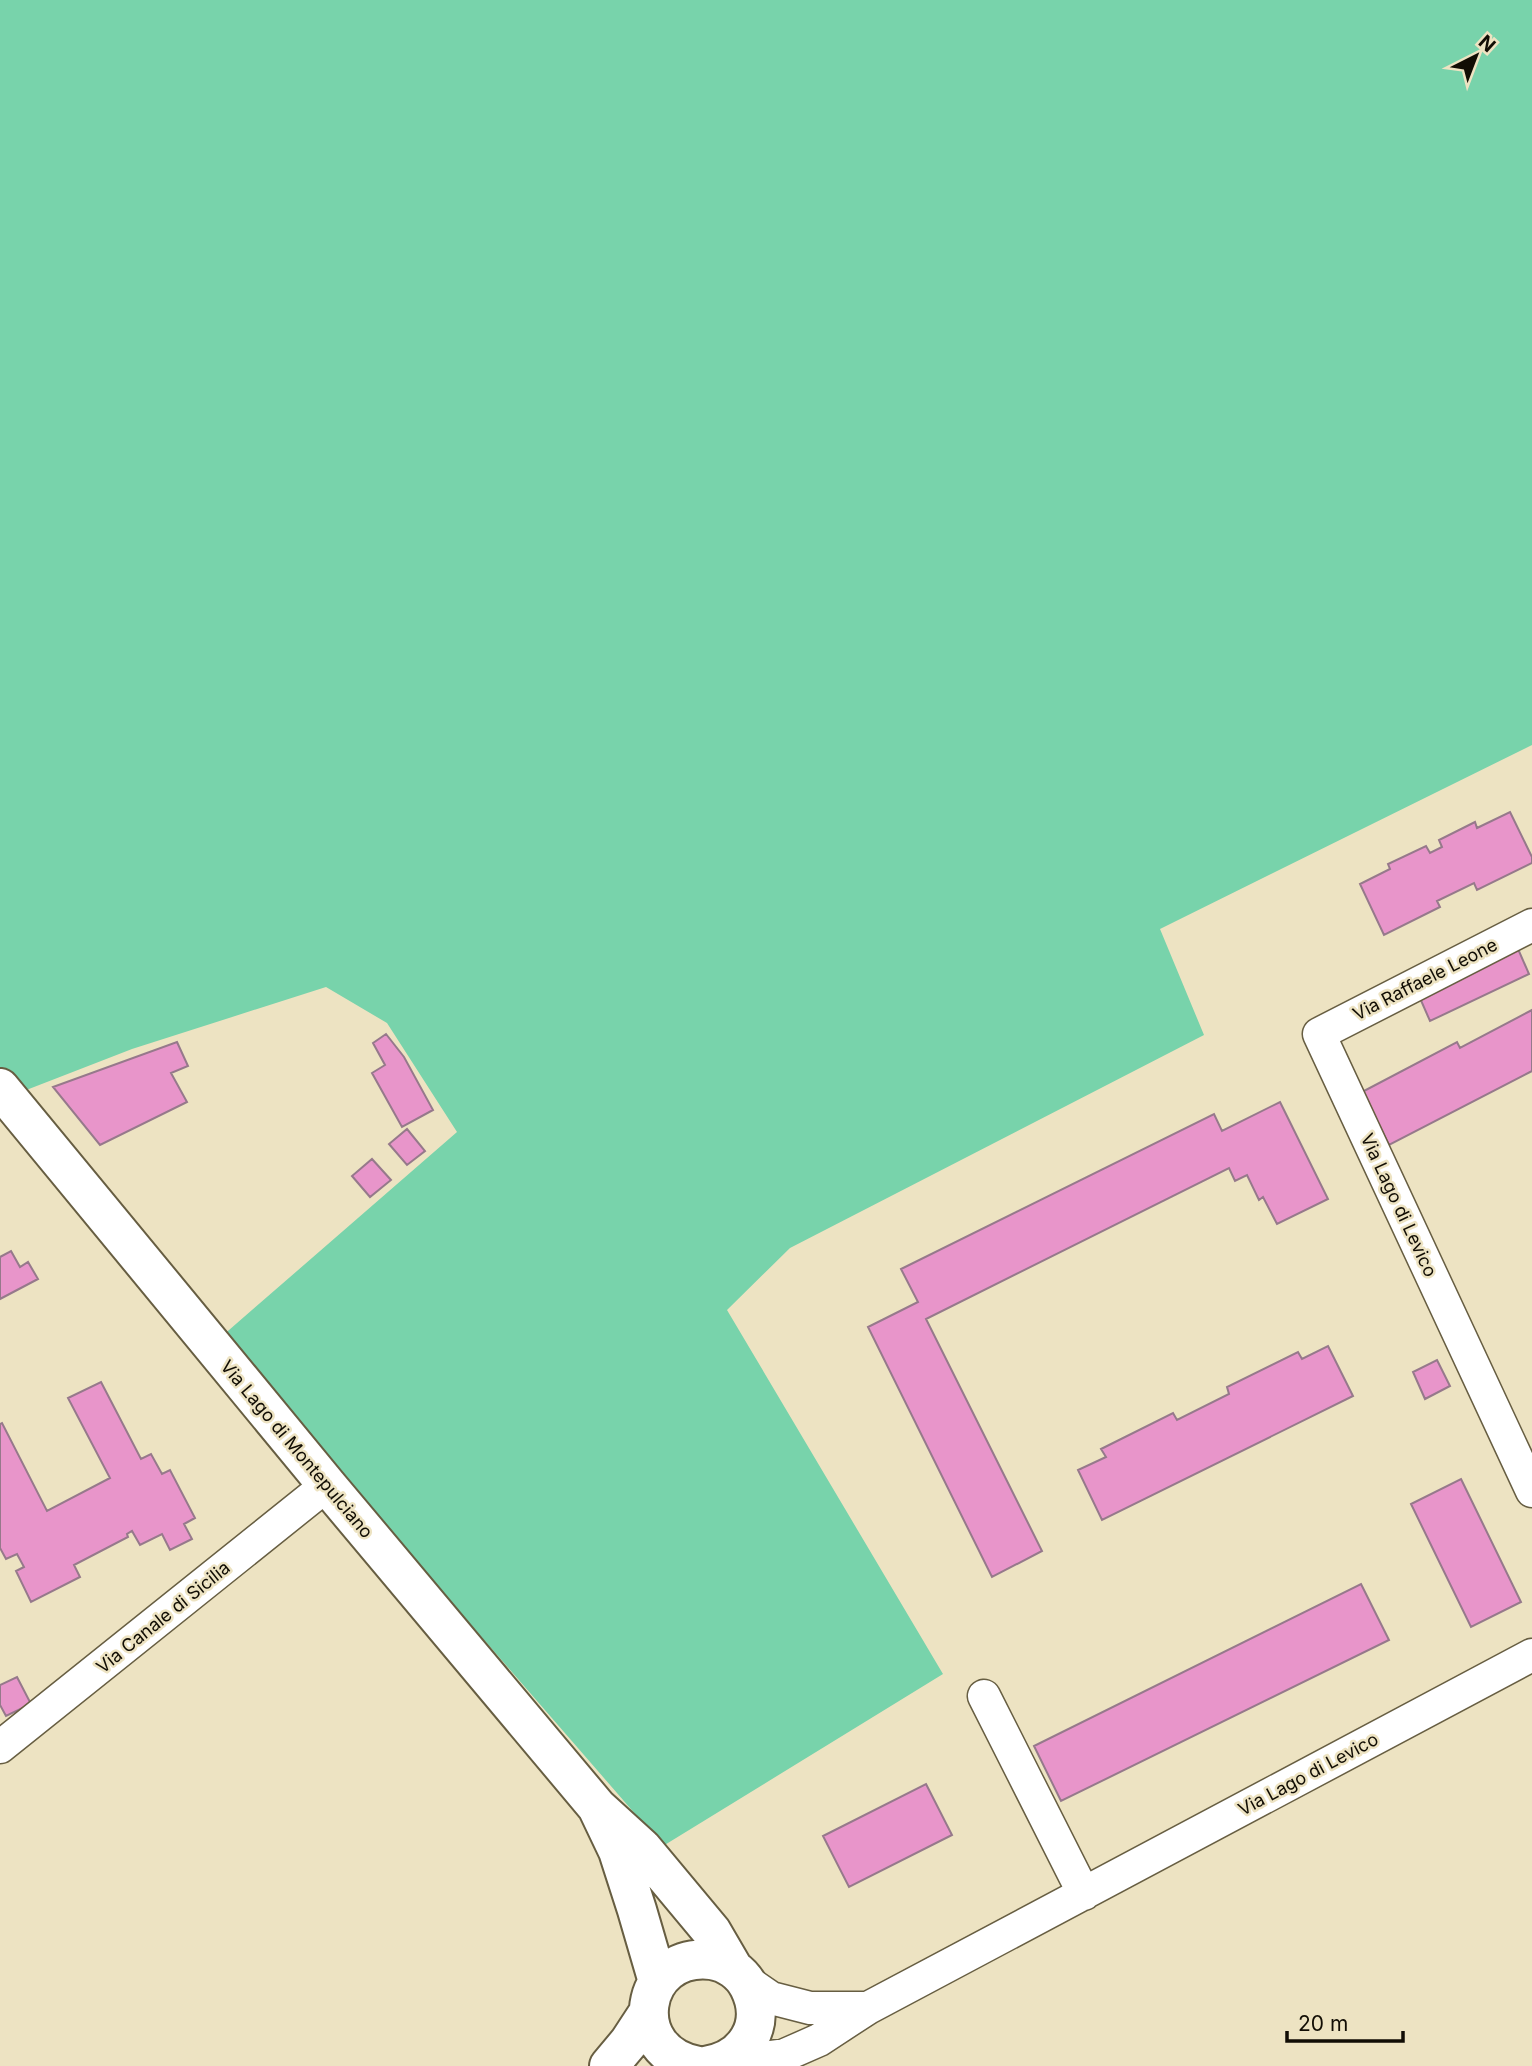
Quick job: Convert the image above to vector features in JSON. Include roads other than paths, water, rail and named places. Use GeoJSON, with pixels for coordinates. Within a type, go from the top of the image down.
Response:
{"type":"FeatureCollection","features":[{"type":"Feature","properties":{"kind":"street","name":"Via Raffaele Leone"},"geometry":{"type":"LineString","coordinates":[[1319,1034],[1532,925]]}},
{"type":"Feature","properties":{"kind":"street","name":"Via Lago di Levico"},"geometry":{"type":"LineString","coordinates":[[1319,1034],[1532,1491]]}},
{"type":"Feature","properties":{"kind":"street","name":"Via Lago di Montepulciano"},"geometry":{"type":"LineString","coordinates":[[0,1088],[597,1807],[650,1858],[712,1932],[739,1974]]}},
{"type":"Feature","properties":{"kind":"street","name":"Via Canale di Sicilia"},"geometry":{"type":"LineString","coordinates":[[0,1747],[327,1485]]}},
{"type":"Feature","properties":{"kind":"street","name":"Via Lago di Levico"},"geometry":{"type":"LineString","coordinates":[[707,2065],[785,2055],[819,2040],[868,2008],[1532,1655]]}},
{"type":"Feature","properties":{"kind":"street"},"geometry":{"type":"LineString","coordinates":[[984,1696],[1084,1894]]}},
{"type":"Feature","properties":{"kind":"street","name":"Via Lago di Montepulciano"},"geometry":{"type":"LineString","coordinates":[[597,1807],[618,1851],[637,1909],[653,1998]]}},
{"type":"Feature","properties":{"kind":"street","name":"Via Lago di Levico"},"geometry":{"type":"LineString","coordinates":[[609,2066],[629,2042],[668,1970],[682,1962],[699,1959],[717,1961],[771,1998],[810,2008],[868,2008]]}},
{"type":"Feature","properties":{"kind":"street"},"geometry":{"type":"LineString","coordinates":[[653,1998],[651,2029],[658,2043],[669,2055],[684,2063],[707,2065],[733,2057],[745,2046],[753,2031],[756,2013],[753,1996],[739,1974]]}}]}
